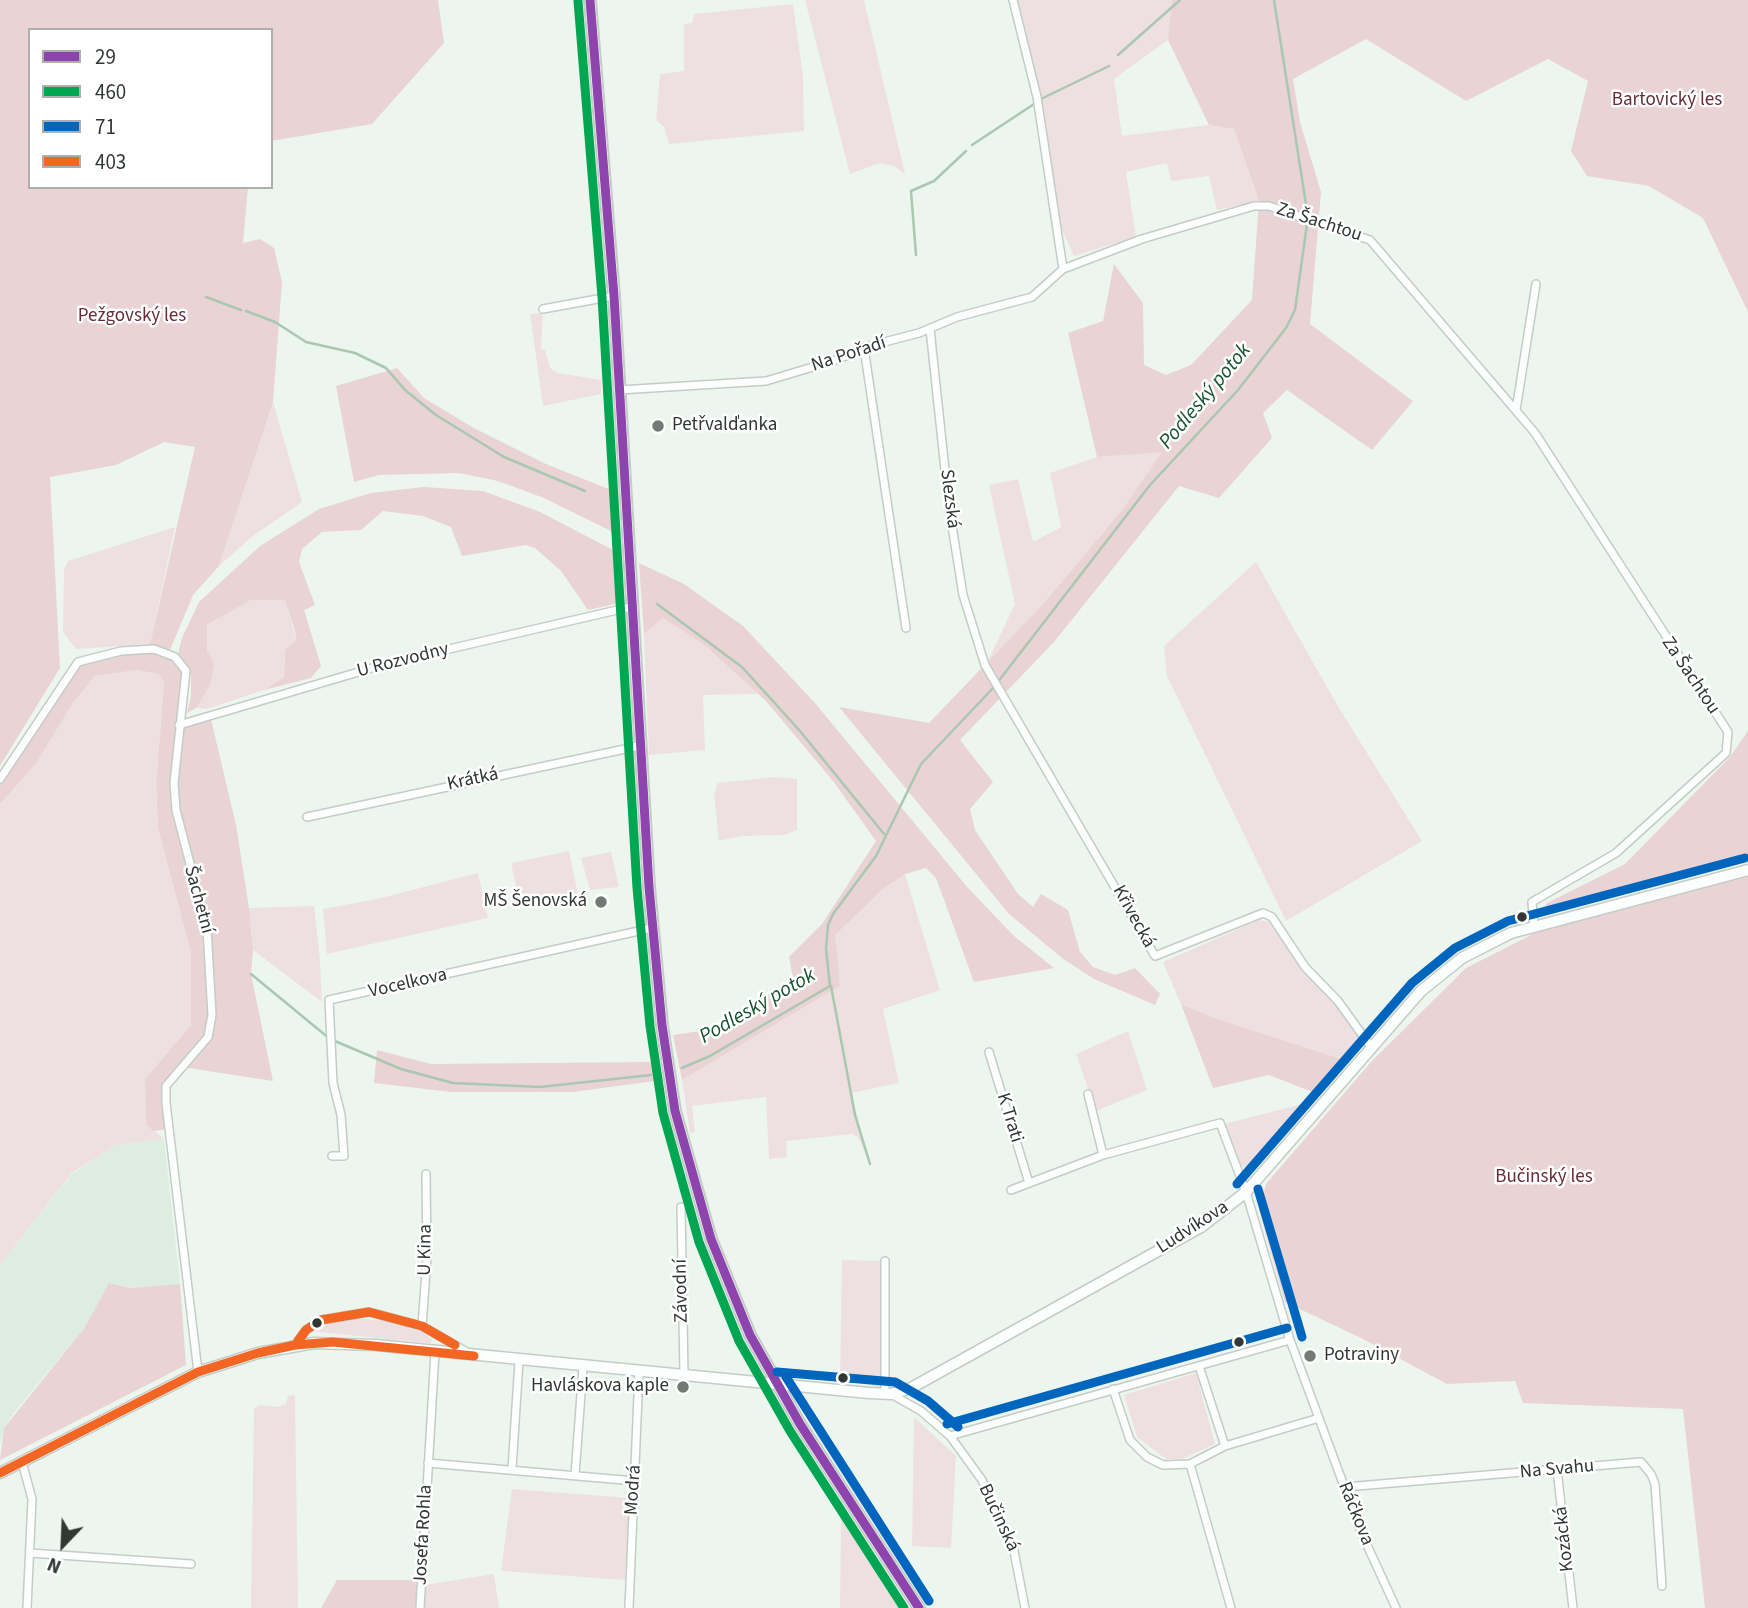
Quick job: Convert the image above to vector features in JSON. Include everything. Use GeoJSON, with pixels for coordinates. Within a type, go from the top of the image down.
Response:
{"type":"FeatureCollection","features":[{"type":"Feature","properties":{"kind":"main road"},"geometry":{"type":"LineString","coordinates":[[590,0],[614,296],[630,607],[652,928],[668,1072],[684,1150],[716,1253],[776,1384],[919,1608]]}},
{"type":"Feature","properties":{"kind":"street"},"geometry":{"type":"LineString","coordinates":[[1013,0],[1037,97],[1063,269]]}},
{"type":"Feature","properties":{"kind":"street","name":"Na Pořadí"},"geometry":{"type":"LineString","coordinates":[[619,390],[766,380],[833,361],[864,348],[930,329],[957,317],[1032,297],[1063,269],[1142,239],[1254,206]]}},
{"type":"Feature","properties":{"kind":"street","name":"Za Šachtou"},"geometry":{"type":"LineString","coordinates":[[1254,206],[1269,206],[1293,213],[1370,240],[1516,410],[1728,732],[1726,753],[1616,853],[1532,901],[1534,927]]}},
{"type":"Feature","properties":{"kind":"street"},"geometry":{"type":"LineString","coordinates":[[1516,410],[1536,284]]}},
{"type":"Feature","properties":{"kind":"street"},"geometry":{"type":"LineString","coordinates":[[543,309],[614,296]]}},
{"type":"Feature","properties":{"kind":"street","name":"Slezská"},"geometry":{"type":"LineString","coordinates":[[930,329],[949,507],[963,595],[985,665]]}},
{"type":"Feature","properties":{"kind":"street"},"geometry":{"type":"LineString","coordinates":[[864,348],[906,628]]}},
{"type":"Feature","properties":{"kind":"street","name":"U Rozvodny"},"geometry":{"type":"LineString","coordinates":[[179,725],[389,663],[630,607]]}},
{"type":"Feature","properties":{"kind":"street","name":"Šachetní"},"geometry":{"type":"LineString","coordinates":[[0,779],[78,662],[121,651],[154,649],[175,657],[186,671],[174,783],[176,810],[207,929],[212,1015],[208,1037],[166,1086],[198,1372]]}},
{"type":"Feature","properties":{"kind":"street","name":"Křivecká"},"geometry":{"type":"LineString","coordinates":[[985,665],[1155,956],[1263,913],[1272,917],[1305,967],[1338,1001],[1371,1046]]}},
{"type":"Feature","properties":{"kind":"street","name":"Krátká"},"geometry":{"type":"LineString","coordinates":[[307,817],[639,746]]}},
{"type":"Feature","properties":{"kind":"street","name":"Ludvíkova"},"geometry":{"type":"LineString","coordinates":[[776,1384],[888,1394],[932,1379],[1189,1234],[1246,1192],[1421,991],[1462,958],[1511,933],[1748,870]]}},
{"type":"Feature","properties":{"kind":"street","name":"Vocelkova"},"geometry":{"type":"LineString","coordinates":[[332,1156],[344,1156],[330,1041],[329,1000],[652,928]]}},
{"type":"Feature","properties":{"kind":"street","name":"K Trati"},"geometry":{"type":"LineString","coordinates":[[989,1052],[1029,1183]]}},
{"type":"Feature","properties":{"kind":"street"},"geometry":{"type":"LineString","coordinates":[[1011,1190],[1103,1155],[1088,1094]]}},
{"type":"Feature","properties":{"kind":"street","name":"Ráčkova"},"geometry":{"type":"LineString","coordinates":[[1103,1155],[1220,1123],[1246,1192],[1290,1340],[1345,1487],[1396,1608]]}},
{"type":"Feature","properties":{"kind":"street","name":"U Kina"},"geometry":{"type":"LineString","coordinates":[[422,1326],[427,1258],[426,1174]]}},
{"type":"Feature","properties":{"kind":"street","name":"Závodní"},"geometry":{"type":"LineString","coordinates":[[681,1207],[684,1375]]}},
{"type":"Feature","properties":{"kind":"street"},"geometry":{"type":"LineString","coordinates":[[884,1261],[888,1394]]}},
{"type":"Feature","properties":{"kind":"street"},"geometry":{"type":"LineString","coordinates":[[295,1345],[317,1323],[351,1313],[388,1315],[422,1326],[474,1356]]}},
{"type":"Feature","properties":{"kind":"street"},"geometry":{"type":"LineString","coordinates":[[950,1436],[1290,1340]]}},
{"type":"Feature","properties":{"kind":"street"},"geometry":{"type":"LineString","coordinates":[[0,1473],[198,1372],[247,1356],[295,1345],[333,1342],[776,1384]]}},
{"type":"Feature","properties":{"kind":"street","name":"Josefa Rohla"},"geometry":{"type":"LineString","coordinates":[[420,1608],[435,1352]]}},
{"type":"Feature","properties":{"kind":"street"},"geometry":{"type":"LineString","coordinates":[[512,1469],[519,1361]]}},
{"type":"Feature","properties":{"kind":"street"},"geometry":{"type":"LineString","coordinates":[[1199,1366],[1225,1446]]}},
{"type":"Feature","properties":{"kind":"street"},"geometry":{"type":"LineString","coordinates":[[575,1475],[583,1367]]}},
{"type":"Feature","properties":{"kind":"street","name":"Modrá"},"geometry":{"type":"LineString","coordinates":[[629,1608],[639,1372]]}},
{"type":"Feature","properties":{"kind":"street"},"geometry":{"type":"LineString","coordinates":[[1113,1389],[1130,1440],[1147,1457],[1170,1467],[1189,1464],[1225,1446],[1319,1418]]}},
{"type":"Feature","properties":{"kind":"street","name":"Bučinská"},"geometry":{"type":"LineString","coordinates":[[888,1394],[921,1411],[950,1436],[982,1480],[1005,1524],[1018,1562],[1025,1608]]}},
{"type":"Feature","properties":{"kind":"street"},"geometry":{"type":"LineString","coordinates":[[22,1462],[32,1499],[27,1608]]}},
{"type":"Feature","properties":{"kind":"street","name":"Na Svahu"},"geometry":{"type":"LineString","coordinates":[[1345,1487],[1641,1462],[1655,1484],[1662,1586]]}},
{"type":"Feature","properties":{"kind":"street","name":"Josefa Rohla"},"geometry":{"type":"LineString","coordinates":[[428,1463],[635,1481]]}},
{"type":"Feature","properties":{"kind":"street"},"geometry":{"type":"LineString","coordinates":[[1189,1464],[1231,1608]]}},
{"type":"Feature","properties":{"kind":"street","name":"Kozácká"},"geometry":{"type":"LineString","coordinates":[[1557,1470],[1573,1608]]}},
{"type":"Feature","properties":{"kind":"street"},"geometry":{"type":"LineString","coordinates":[[30,1553],[191,1564]]}},
{"type":"Feature","properties":{"kind":"shaded area"},"geometry":{"type":"Polygon","coordinates":[[[805,0],[864,0],[905,174],[894,166],[880,163],[850,174],[805,0]]]}},
{"type":"Feature","properties":{"kind":"shaded area"},"geometry":{"type":"Polygon","coordinates":[[[1017,0],[1172,0],[1168,40],[1114,79],[1122,136],[1209,125],[1234,129],[1259,201],[1217,210],[1209,176],[1171,181],[1167,163],[1126,172],[1136,237],[1074,256],[1061,227],[1017,0]]]}},
{"type":"Feature","properties":{"kind":"shaded area"},"geometry":{"type":"Polygon","coordinates":[[[793,4],[803,76],[804,131],[669,144],[664,127],[656,120],[660,74],[684,71],[684,24],[692,23],[694,14],[793,4]]]}},
{"type":"Feature","properties":{"kind":"shaded area"},"geometry":{"type":"Polygon","coordinates":[[[543,313],[541,349],[545,349],[550,368],[558,373],[601,380],[601,394],[543,406],[530,314],[543,313]]]}},
{"type":"Feature","properties":{"kind":"shaded area"},"geometry":{"type":"Polygon","coordinates":[[[273,402],[302,502],[253,536],[219,566],[273,402]]]}},
{"type":"Feature","properties":{"kind":"shaded area"},"geometry":{"type":"Polygon","coordinates":[[[1163,451],[1122,510],[1043,604],[987,663],[1015,604],[989,485],[1018,479],[1033,542],[1061,527],[1050,473],[1097,457],[1163,451]]]}},
{"type":"Feature","properties":{"kind":"shaded area"},"geometry":{"type":"Polygon","coordinates":[[[175,527],[150,644],[76,649],[63,632],[64,569],[68,561],[175,527]]]}},
{"type":"Feature","properties":{"kind":"shaded area"},"geometry":{"type":"Polygon","coordinates":[[[1256,562],[1339,708],[1422,841],[1286,921],[1167,676],[1164,646],[1256,562]]]}},
{"type":"Feature","properties":{"kind":"shaded area"},"geometry":{"type":"Polygon","coordinates":[[[251,600],[286,600],[296,640],[285,650],[284,677],[264,690],[207,709],[196,708],[198,701],[207,691],[213,669],[207,651],[207,625],[251,600]]]}},
{"type":"Feature","properties":{"kind":"shaded area"},"geometry":{"type":"Polygon","coordinates":[[[663,618],[703,644],[758,694],[703,695],[705,750],[649,755],[644,634],[663,618]]]}},
{"type":"Feature","properties":{"kind":"shaded area"},"geometry":{"type":"Polygon","coordinates":[[[137,670],[159,674],[164,683],[156,784],[158,828],[191,953],[191,1025],[145,1079],[146,1124],[164,1139],[117,1145],[72,1173],[0,1265],[0,804],[35,765],[73,703],[95,676],[137,670]]]}},
{"type":"Feature","properties":{"kind":"shaded area"},"geometry":{"type":"Polygon","coordinates":[[[774,777],[797,779],[797,830],[784,835],[741,836],[719,841],[714,794],[718,783],[774,777]]]}},
{"type":"Feature","properties":{"kind":"shaded area"},"geometry":{"type":"Polygon","coordinates":[[[569,851],[578,894],[520,906],[511,863],[569,851]]]}},
{"type":"Feature","properties":{"kind":"shaded area"},"geometry":{"type":"Polygon","coordinates":[[[611,852],[619,887],[590,890],[581,858],[611,852]]]}},
{"type":"Feature","properties":{"kind":"shaded area"},"geometry":{"type":"Polygon","coordinates":[[[478,873],[488,918],[327,954],[323,909],[377,899],[478,873]]]}},
{"type":"Feature","properties":{"kind":"shaded area"},"geometry":{"type":"Polygon","coordinates":[[[905,874],[940,990],[883,1009],[899,1083],[851,1093],[870,1164],[858,1137],[852,1134],[786,1141],[787,1157],[769,1159],[766,1097],[692,1106],[695,1132],[690,1133],[682,1080],[840,986],[834,935],[882,890],[905,874]]]}},
{"type":"Feature","properties":{"kind":"shaded area"},"geometry":{"type":"Polygon","coordinates":[[[314,906],[322,1002],[253,950],[249,908],[314,906]]]}},
{"type":"Feature","properties":{"kind":"shaded area"},"geometry":{"type":"Polygon","coordinates":[[[1259,920],[1271,922],[1302,970],[1333,1002],[1361,1040],[1344,1060],[1212,1017],[1181,1004],[1163,962],[1259,920]]]}},
{"type":"Feature","properties":{"kind":"shaded area"},"geometry":{"type":"Polygon","coordinates":[[[1128,1031],[1147,1090],[1096,1111],[1076,1054],[1128,1031]]]}},
{"type":"Feature","properties":{"kind":"shaded area"},"geometry":{"type":"Polygon","coordinates":[[[1310,1102],[1253,1169],[1238,1166],[1224,1124],[1310,1102]]]}},
{"type":"Feature","properties":{"kind":"shaded area"},"geometry":{"type":"Polygon","coordinates":[[[164,1139],[180,1284],[130,1288],[109,1283],[85,1327],[13,1414],[4,1428],[0,1445],[0,1265],[72,1174],[117,1145],[164,1139]]]}},
{"type":"Feature","properties":{"kind":"shaded area"},"geometry":{"type":"Polygon","coordinates":[[[842,1260],[885,1261],[881,1388],[840,1378],[842,1260]]]}},
{"type":"Feature","properties":{"kind":"shaded area"},"geometry":{"type":"Polygon","coordinates":[[[354,1318],[391,1321],[421,1331],[433,1340],[430,1343],[316,1332],[330,1322],[354,1318]]]}},
{"type":"Feature","properties":{"kind":"shaded area"},"geometry":{"type":"Polygon","coordinates":[[[1196,1373],[1215,1444],[1182,1459],[1166,1459],[1137,1437],[1124,1395],[1196,1373]]]}},
{"type":"Feature","properties":{"kind":"shaded area"},"geometry":{"type":"Polygon","coordinates":[[[295,1395],[298,1608],[251,1608],[254,1408],[260,1405],[278,1407],[286,1404],[288,1396],[295,1395]]]}},
{"type":"Feature","properties":{"kind":"shaded area"},"geometry":{"type":"Polygon","coordinates":[[[914,1417],[956,1456],[951,1548],[912,1546],[914,1417]]]}},
{"type":"Feature","properties":{"kind":"shaded area"},"geometry":{"type":"Polygon","coordinates":[[[512,1489],[630,1498],[625,1580],[501,1571],[512,1489]]]}},
{"type":"Feature","properties":{"kind":"shaded area"},"geometry":{"type":"Polygon","coordinates":[[[841,1516],[902,1608],[840,1608],[841,1516]]]}},
{"type":"Feature","properties":{"kind":"shaded area"},"geometry":{"type":"Polygon","coordinates":[[[494,1574],[499,1608],[423,1608],[424,1585],[494,1574]]]}},
{"type":"Feature","properties":{"kind":"green space","name":"Pežgovský les"},"geometry":{"type":"Polygon","coordinates":[[[0,0],[438,0],[444,43],[372,124],[273,141],[273,28],[28,28],[28,189],[248,189],[243,243],[260,239],[274,248],[282,282],[273,402],[219,566],[193,595],[170,650],[150,644],[195,447],[164,442],[116,465],[50,477],[60,668],[0,766],[0,0]]]}},
{"type":"Feature","properties":{"kind":"green space","name":"Bartovický les"},"geometry":{"type":"Polygon","coordinates":[[[1172,0],[1748,0],[1748,312],[1703,218],[1649,186],[1587,176],[1571,151],[1588,81],[1548,59],[1466,101],[1366,39],[1293,79],[1300,122],[1321,192],[1310,324],[1413,401],[1372,450],[1287,390],[1263,413],[1272,438],[1219,498],[1179,486],[1054,642],[960,740],[993,782],[970,809],[975,830],[1018,894],[1033,907],[1041,894],[1068,910],[1080,952],[1093,967],[1115,975],[1135,968],[1160,994],[1155,1005],[1094,979],[1062,958],[1009,914],[839,707],[929,723],[1043,604],[1122,510],[1162,452],[1097,457],[1068,333],[1103,321],[1114,264],[1143,303],[1144,365],[1166,375],[1191,365],[1252,300],[1259,201],[1234,129],[1209,125],[1168,40],[1172,0]]]}},
{"type":"Feature","properties":{"kind":"green space"},"geometry":{"type":"Polygon","coordinates":[[[397,368],[424,398],[472,427],[548,465],[614,491],[619,535],[544,498],[498,481],[459,473],[379,475],[354,482],[336,386],[397,368]]]}},
{"type":"Feature","properties":{"kind":"green space"},"geometry":{"type":"Polygon","coordinates":[[[424,487],[483,491],[540,512],[615,551],[619,603],[588,610],[561,571],[535,548],[526,545],[462,556],[451,527],[423,516],[383,511],[361,530],[322,532],[302,549],[299,562],[315,605],[304,610],[321,666],[311,678],[264,690],[284,677],[285,650],[296,640],[295,631],[285,600],[251,600],[207,625],[207,651],[214,663],[210,686],[196,708],[187,713],[191,696],[191,671],[178,654],[182,638],[199,602],[260,546],[319,509],[371,493],[424,487]]]}},
{"type":"Feature","properties":{"kind":"green space"},"geometry":{"type":"Polygon","coordinates":[[[639,563],[684,584],[743,626],[815,703],[968,888],[1014,936],[1054,968],[974,982],[936,878],[926,868],[905,874],[882,890],[835,935],[840,986],[682,1080],[673,1035],[741,1025],[759,998],[794,983],[789,957],[822,924],[876,841],[833,781],[766,701],[703,644],[663,618],[644,634],[639,563]]]}},
{"type":"Feature","properties":{"kind":"green space"},"geometry":{"type":"Polygon","coordinates":[[[154,649],[172,656],[186,671],[179,724],[210,715],[236,825],[249,908],[253,950],[251,974],[273,1081],[182,1067],[166,1086],[169,1129],[153,1131],[146,1124],[145,1079],[191,1025],[191,953],[158,828],[156,784],[164,683],[159,674],[137,670],[95,676],[73,703],[35,765],[0,804],[0,779],[78,662],[154,649]]]}},
{"type":"Feature","properties":{"kind":"green space"},"geometry":{"type":"Polygon","coordinates":[[[1748,731],[1748,857],[1542,912],[1547,903],[1625,864],[1730,757],[1748,731]]]}},
{"type":"Feature","properties":{"kind":"green space","name":"Bučinský les"},"geometry":{"type":"Polygon","coordinates":[[[1748,875],[1748,1608],[1705,1608],[1683,1409],[1523,1403],[1515,1381],[1447,1384],[1363,1339],[1285,1302],[1259,1210],[1266,1184],[1371,1062],[1466,968],[1535,933],[1748,875]]]}},
{"type":"Feature","properties":{"kind":"green space"},"geometry":{"type":"Polygon","coordinates":[[[1181,1004],[1212,1017],[1344,1060],[1315,1093],[1269,1075],[1213,1088],[1181,1004]]]}},
{"type":"Feature","properties":{"kind":"green space"},"geometry":{"type":"Polygon","coordinates":[[[377,1050],[431,1064],[653,1062],[655,1081],[573,1092],[451,1092],[374,1083],[377,1050]]]}},
{"type":"Feature","properties":{"kind":"green space"},"geometry":{"type":"Polygon","coordinates":[[[109,1283],[130,1288],[180,1284],[186,1365],[0,1460],[4,1428],[85,1327],[109,1283]]]}},
{"type":"Feature","properties":{"kind":"green space"},"geometry":{"type":"Polygon","coordinates":[[[337,1580],[419,1580],[417,1608],[321,1608],[337,1580]]]}},
{"type":"Feature","properties":{"kind":"waterway"},"geometry":{"type":"LineString","coordinates":[[1118,55],[1180,0]]}},
{"type":"Feature","properties":{"kind":"waterway","name":"Podleský potok"},"geometry":{"type":"LineString","coordinates":[[997,683],[1150,485],[1238,390],[1286,328],[1295,310],[1308,217],[1274,0]]}},
{"type":"Feature","properties":{"kind":"waterway"},"geometry":{"type":"LineString","coordinates":[[1043,98],[1109,66]]}},
{"type":"Feature","properties":{"kind":"waterway"},"geometry":{"type":"LineString","coordinates":[[972,145],[1034,104]]}},
{"type":"Feature","properties":{"kind":"waterway"},"geometry":{"type":"LineString","coordinates":[[916,255],[911,191],[934,181],[966,151]]}},
{"type":"Feature","properties":{"kind":"waterway"},"geometry":{"type":"LineString","coordinates":[[206,297],[241,310]]}},
{"type":"Feature","properties":{"kind":"waterway"},"geometry":{"type":"LineString","coordinates":[[246,311],[275,322],[306,342],[355,353],[386,368],[405,390],[436,415],[504,457],[585,491]]}},
{"type":"Feature","properties":{"kind":"waterway"},"geometry":{"type":"LineString","coordinates":[[657,604],[742,667],[800,731],[884,834]]}},
{"type":"Feature","properties":{"kind":"waterway","name":"Podleský potok"},"geometry":{"type":"LineString","coordinates":[[682,1068],[710,1056],[830,986],[826,949],[828,925],[833,914],[876,856],[921,764],[995,686]]}},
{"type":"Feature","properties":{"kind":"waterway","name":"Podleský potok"},"geometry":{"type":"LineString","coordinates":[[251,974],[330,1039],[401,1069],[453,1083],[540,1087],[651,1075]]}},
{"type":"Feature","properties":{"kind":"waterway"},"geometry":{"type":"LineString","coordinates":[[831,986],[855,1115],[870,1164]]}},
{"type":"Feature","properties":{"kind":"transit line","name":"29"},"geometry":{"type":"LineString","coordinates":[[590,0],[614,296],[649,887],[662,1025],[675,1111],[711,1239],[750,1335],[800,1424],[919,1608]]}},
{"type":"Feature","properties":{"kind":"transit line","name":"460"},"geometry":{"type":"LineString","coordinates":[[578,1],[602,297],[637,888],[650,1026],[663,1113],[699,1242],[739,1341],[790,1431],[904,1608]]}},
{"type":"Feature","properties":{"kind":"transit line","name":"71"},"geometry":{"type":"LineString","coordinates":[[1237,1184],[1412,983],[1455,948],[1508,921],[1745,858]]}},
{"type":"Feature","properties":{"kind":"transit line","name":"71"},"geometry":{"type":"LineString","coordinates":[[1258,1189],[1302,1337]]}},
{"type":"Feature","properties":{"kind":"transit line","name":"403"},"geometry":{"type":"LineString","coordinates":[[298,1341],[306,1330],[321,1320],[369,1312],[422,1326],[455,1345]]}},
{"type":"Feature","properties":{"kind":"transit line","name":"71"},"geometry":{"type":"LineString","coordinates":[[947,1424],[1287,1328]]}},
{"type":"Feature","properties":{"kind":"transit line","name":"403"},"geometry":{"type":"LineString","coordinates":[[0,1473],[198,1372],[258,1353],[295,1345],[333,1342],[474,1356]]}},
{"type":"Feature","properties":{"kind":"transit line","name":"71"},"geometry":{"type":"LineString","coordinates":[[777,1372],[895,1382],[928,1401],[958,1427]]}},
{"type":"Feature","properties":{"kind":"transit line","name":"71"},"geometry":{"type":"LineString","coordinates":[[786,1377],[929,1601]]}},
{"type":"Feature","properties":{"kind":"place","name":"Petřvalďanka"},"geometry":{"type":"Point","coordinates":[658,426]}},
{"type":"Feature","properties":{"kind":"place","name":"MŠ Šenovská"},"geometry":{"type":"Point","coordinates":[601,902]}},
{"type":"Feature","properties":{"kind":"place","name":"Potraviny"},"geometry":{"type":"Point","coordinates":[1310,1356]}},
{"type":"Feature","properties":{"kind":"place","name":"Havláskova kaple"},"geometry":{"type":"Point","coordinates":[683,1387]}}]}
